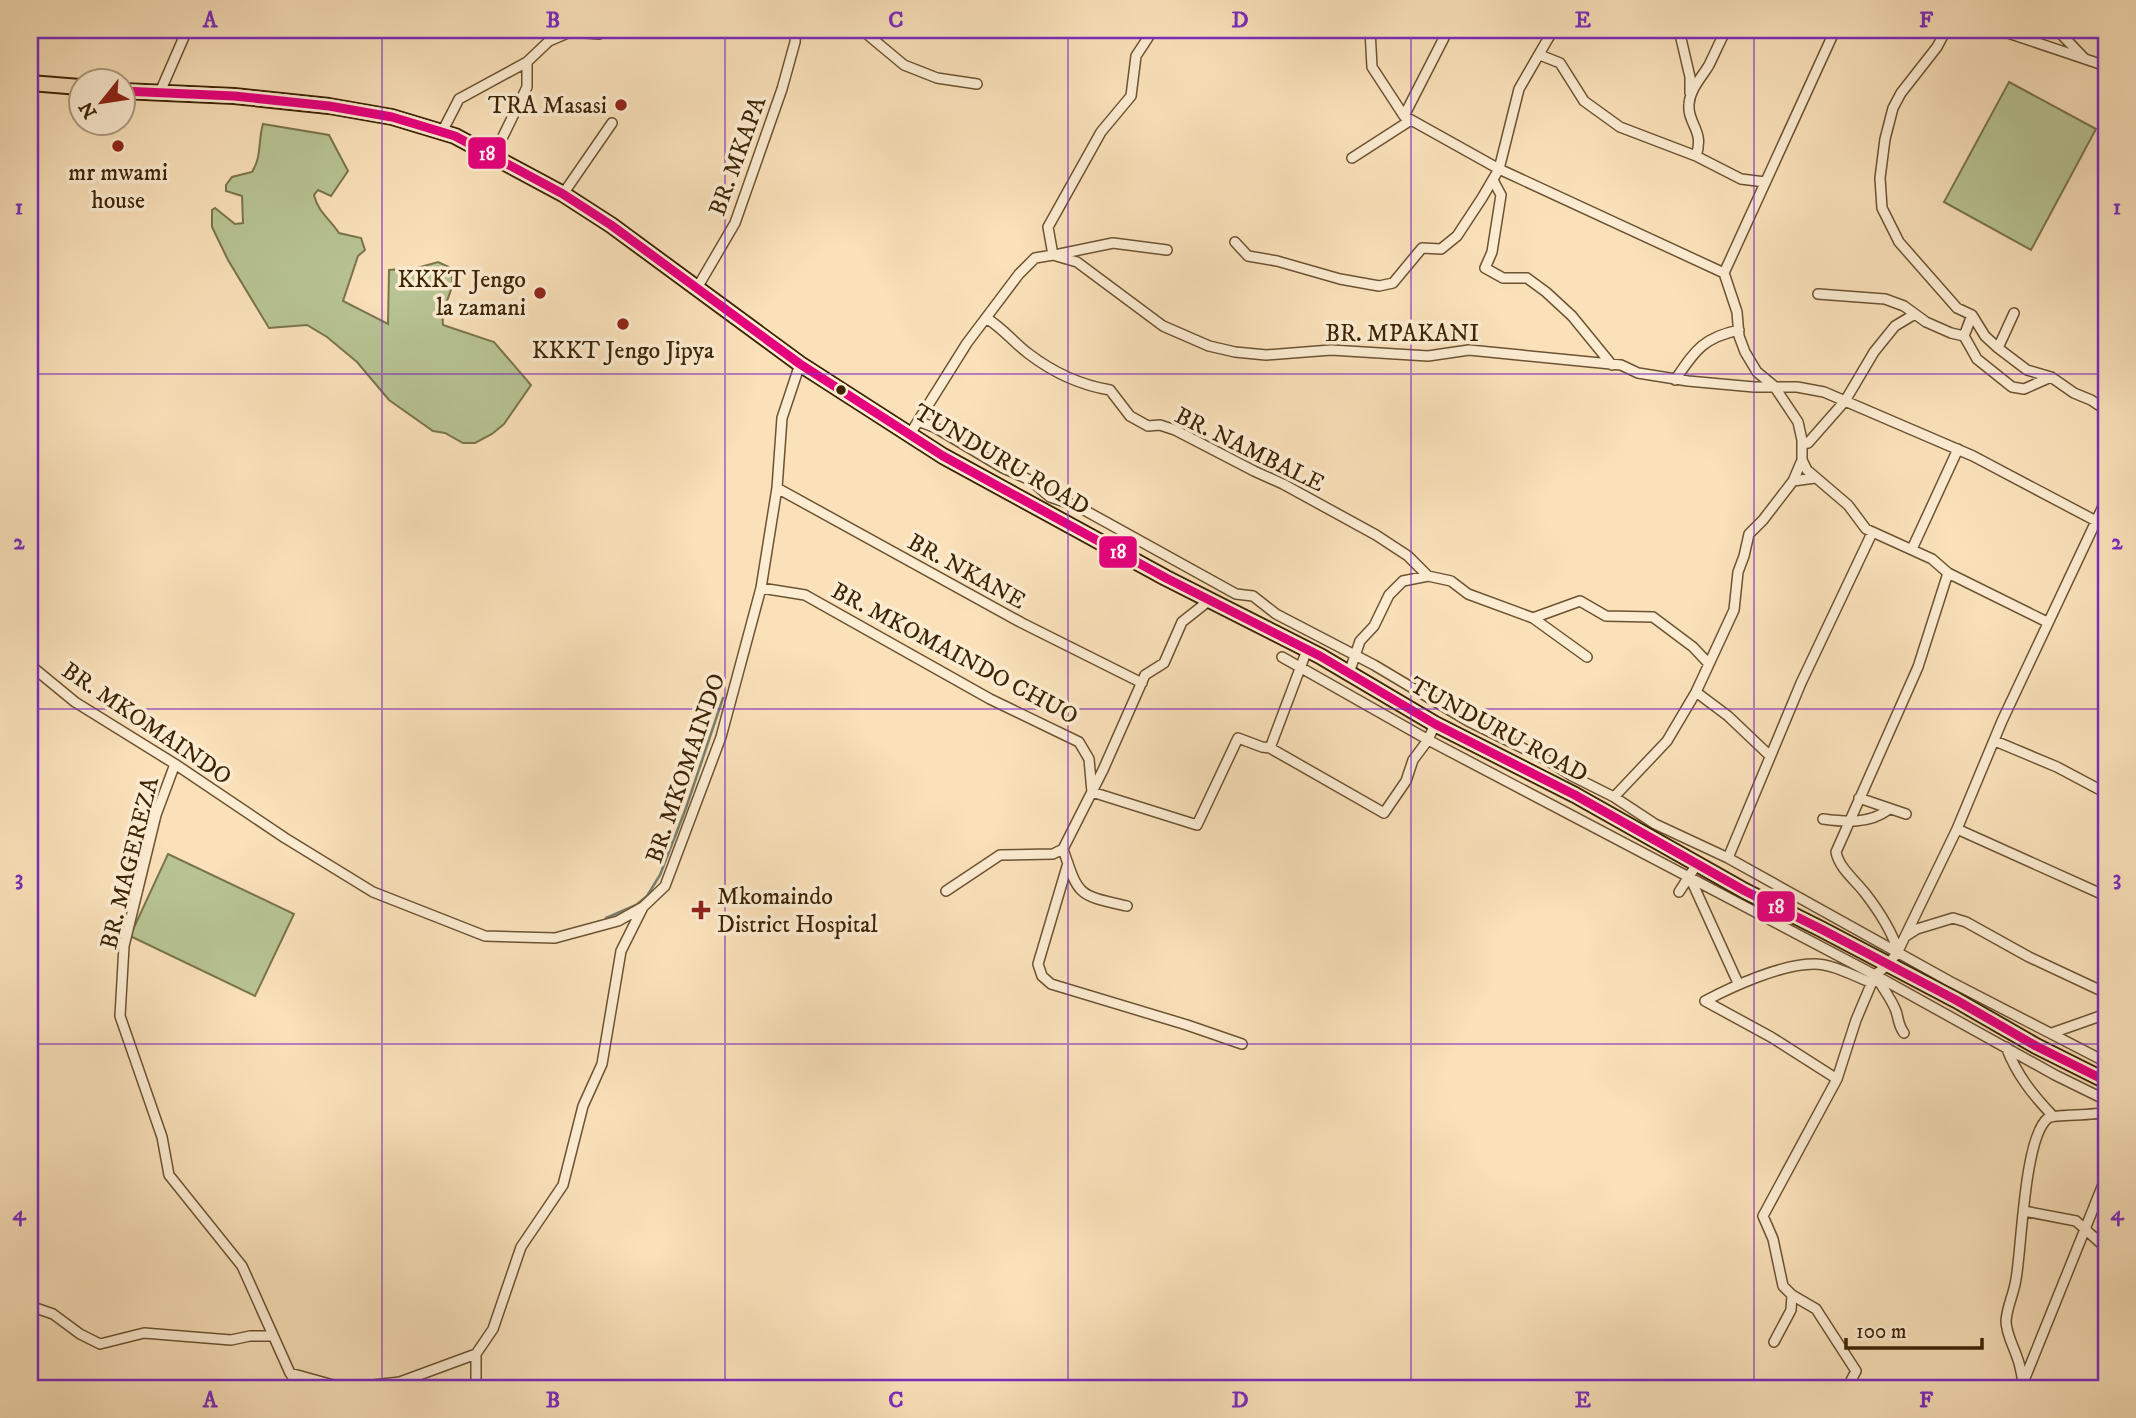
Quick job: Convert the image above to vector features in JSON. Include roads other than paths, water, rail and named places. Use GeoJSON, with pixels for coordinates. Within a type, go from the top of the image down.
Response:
{"type":"FeatureCollection","features":[{"type":"Feature","properties":{"kind":"highway"},"geometry":{"type":"LineString","coordinates":[[30,83],[66,86]]}},
{"type":"Feature","properties":{"kind":"highway","name":"TUNDURU ROAD"},"geometry":{"type":"LineString","coordinates":[[136,91],[234,96],[329,106],[392,117],[442,132],[494,155],[611,225],[800,364],[943,456],[1166,578],[1307,649],[1435,724],[1575,795],[1696,864],[2106,1081]]}},
{"type":"Feature","properties":{"kind":"street"},"geometry":{"type":"LineString","coordinates":[[160,92],[187,30]]}},
{"type":"Feature","properties":{"kind":"street"},"geometry":{"type":"LineString","coordinates":[[442,132],[459,99],[527,62],[548,41],[570,32],[598,34],[608,30]]}},
{"type":"Feature","properties":{"kind":"street","name":"BR. MKAPA"},"geometry":{"type":"LineString","coordinates":[[697,288],[735,223],[782,89],[796,30]]}},
{"type":"Feature","properties":{"kind":"street"},"geometry":{"type":"LineString","coordinates":[[862,30],[904,65],[937,78],[977,84]]}},
{"type":"Feature","properties":{"kind":"street"},"geometry":{"type":"LineString","coordinates":[[1053,255],[1048,228],[1101,132],[1131,96],[1136,56],[1153,30]]}},
{"type":"Feature","properties":{"kind":"street"},"geometry":{"type":"LineString","coordinates":[[1370,30],[1372,67],[1408,118],[1499,169],[1724,273]]}},
{"type":"Feature","properties":{"kind":"street"},"geometry":{"type":"LineString","coordinates":[[1352,158],[1408,118],[1448,30]]}},
{"type":"Feature","properties":{"kind":"street"},"geometry":{"type":"LineString","coordinates":[[1235,242],[1248,256],[1277,261],[1340,279],[1379,286],[1393,283],[1422,248],[1441,249],[1457,236],[1493,180],[1499,169],[1519,89],[1553,30]]}},
{"type":"Feature","properties":{"kind":"street"},"geometry":{"type":"LineString","coordinates":[[1679,30],[1690,77],[1688,107],[1698,131],[1700,147],[1696,156]]}},
{"type":"Feature","properties":{"kind":"street"},"geometry":{"type":"LineString","coordinates":[[1690,95],[1726,30]]}},
{"type":"Feature","properties":{"kind":"street"},"geometry":{"type":"LineString","coordinates":[[1614,797],[1667,741],[1696,692],[1734,610],[1738,572],[1749,534],[1793,481],[1802,460],[1798,422],[1774,386],[1757,372],[1745,352],[1737,312],[1724,273],[1835,30]]}},
{"type":"Feature","properties":{"kind":"street"},"geometry":{"type":"LineString","coordinates":[[1945,30],[1937,47],[1901,93],[1893,108],[1885,139],[1881,178],[1882,208],[1899,242],[1957,308],[1972,314],[1985,336],[1998,348],[2027,370],[2051,377],[2106,410]]}},
{"type":"Feature","properties":{"kind":"street"},"geometry":{"type":"LineString","coordinates":[[1999,30],[2106,66]]}},
{"type":"Feature","properties":{"kind":"street"},"geometry":{"type":"LineString","coordinates":[[2050,47],[2062,32],[2084,58]]}},
{"type":"Feature","properties":{"kind":"street"},"geometry":{"type":"LineString","coordinates":[[1540,55],[1560,63],[1584,101],[1620,127],[1696,156],[1741,179],[1765,183]]}},
{"type":"Feature","properties":{"kind":"street"},"geometry":{"type":"LineString","coordinates":[[494,155],[527,87],[527,62]]}},
{"type":"Feature","properties":{"kind":"street"},"geometry":{"type":"LineString","coordinates":[[563,194],[612,123]]}},
{"type":"Feature","properties":{"kind":"street"},"geometry":{"type":"LineString","coordinates":[[1493,180],[1501,195],[1492,252],[1485,268],[1503,278],[1527,278],[1546,292],[1572,316],[1612,365]]}},
{"type":"Feature","properties":{"kind":"street"},"geometry":{"type":"LineString","coordinates":[[910,434],[967,343],[1019,274],[1035,258],[1113,243],[1167,250]]}},
{"type":"Feature","properties":{"kind":"street","name":"BR. MPAKANI"},"geometry":{"type":"LineString","coordinates":[[1053,255],[1077,262],[1163,326],[1199,342],[1235,352],[1266,355],[1331,350],[1427,356],[1469,350],[1612,365],[1675,380],[1754,387],[1797,387],[1824,392],[1958,449],[2096,520]]}},
{"type":"Feature","properties":{"kind":"street"},"geometry":{"type":"LineString","coordinates":[[1818,295],[1885,299],[1904,306],[1951,333],[1964,336],[1977,359],[2012,387],[2024,389],[2051,377]]}},
{"type":"Feature","properties":{"kind":"street"},"geometry":{"type":"LineString","coordinates":[[1998,348],[2014,313]]}},
{"type":"Feature","properties":{"kind":"street"},"geometry":{"type":"LineString","coordinates":[[1802,444],[1808,443],[1845,401],[1874,352],[1895,326],[1915,314]]}},
{"type":"Feature","properties":{"kind":"street"},"geometry":{"type":"LineString","coordinates":[[1964,336],[1972,314]]}},
{"type":"Feature","properties":{"kind":"street","name":"BR. NAMBALE"},"geometry":{"type":"LineString","coordinates":[[986,318],[1028,354],[1066,378],[1087,386],[1110,390],[1130,416],[1148,426],[1160,425],[1175,430],[1283,484],[1376,535],[1408,556],[1428,576]]}},
{"type":"Feature","properties":{"kind":"street"},"geometry":{"type":"LineString","coordinates":[[1675,380],[1696,350],[1717,335],[1739,330]]}},
{"type":"Feature","properties":{"kind":"street","name":"BR. MKOMAINDO"},"geometry":{"type":"LineString","coordinates":[[30,665],[75,702],[373,892],[485,936],[555,938],[618,921],[643,907],[665,886],[721,737],[761,588],[777,488],[782,418],[800,364]]}},
{"type":"Feature","properties":{"kind":"street"},"geometry":{"type":"LineString","coordinates":[[918,421],[936,428],[1003,468],[1030,480],[1049,497],[1077,506],[1236,594],[1253,596],[1265,608],[1468,721],[1614,797],[1655,824],[1728,858],[1949,981],[2106,1062]]}},
{"type":"Feature","properties":{"kind":"street"},"geometry":{"type":"LineString","coordinates":[[1912,549],[1958,449]]}},
{"type":"Feature","properties":{"kind":"street"},"geometry":{"type":"LineString","coordinates":[[1802,460],[1807,470],[1848,505],[1872,533],[1932,559],[1948,573],[2047,622]]}},
{"type":"Feature","properties":{"kind":"street"},"geometry":{"type":"LineString","coordinates":[[1793,481],[1815,478]]}},
{"type":"Feature","properties":{"kind":"street","name":"BR. NKANE"},"geometry":{"type":"LineString","coordinates":[[777,488],[1022,623],[1142,682]]}},
{"type":"Feature","properties":{"kind":"street"},"geometry":{"type":"LineString","coordinates":[[1847,1388],[1856,1371],[1816,1309],[1792,1296],[1783,1286],[1773,1239],[1763,1216],[1837,1079],[1856,1020],[1873,979],[1889,964],[1906,936],[1957,829],[2047,622],[2106,500]]}},
{"type":"Feature","properties":{"kind":"street"},"geometry":{"type":"LineString","coordinates":[[1728,858],[1769,755],[1872,533]]}},
{"type":"Feature","properties":{"kind":"street"},"geometry":{"type":"LineString","coordinates":[[1898,951],[1883,917],[1838,859],[1836,852],[1918,667],[1948,573]]}},
{"type":"Feature","properties":{"kind":"street"},"geometry":{"type":"LineString","coordinates":[[1349,673],[1360,641],[1374,626],[1389,596],[1403,581],[1428,576],[1451,581],[1468,594],[1533,618],[1587,657]]}},
{"type":"Feature","properties":{"kind":"street","name":"BR. MKOMAINDO CHUO"},"geometry":{"type":"LineString","coordinates":[[761,588],[805,595],[990,699],[1079,741],[1090,759],[1092,792]]}},
{"type":"Feature","properties":{"kind":"street"},"geometry":{"type":"LineString","coordinates":[[946,891],[1000,855],[1053,854],[1063,849],[1145,675],[1164,663],[1182,622],[1211,599]]}},
{"type":"Feature","properties":{"kind":"street"},"geometry":{"type":"LineString","coordinates":[[1533,618],[1580,601],[1606,616],[1653,617],[1709,664]]}},
{"type":"Feature","properties":{"kind":"street"},"geometry":{"type":"LineString","coordinates":[[1270,748],[1307,649]]}},
{"type":"Feature","properties":{"kind":"street"},"geometry":{"type":"LineString","coordinates":[[1282,657],[1428,740],[1873,979],[2106,1100]]}},
{"type":"Feature","properties":{"kind":"street"},"geometry":{"type":"LineString","coordinates":[[1696,692],[1728,716],[1769,755]]}},
{"type":"Feature","properties":{"kind":"street"},"geometry":{"type":"LineString","coordinates":[[1092,792],[1197,825],[1238,738],[1270,748],[1384,813],[1406,781],[1413,761],[1428,740],[1435,724]]}},
{"type":"Feature","properties":{"kind":"street"},"geometry":{"type":"LineString","coordinates":[[1995,741],[2057,767],[2106,793]]}},
{"type":"Feature","properties":{"kind":"street","name":"BR. MAGEREZA"},"geometry":{"type":"LineString","coordinates":[[175,764],[156,815],[124,946],[120,1016],[162,1137],[169,1175],[242,1265],[272,1336],[300,1388]]}},
{"type":"Feature","properties":{"kind":"street"},"geometry":{"type":"LineString","coordinates":[[1859,798],[1906,814]]}},
{"type":"Feature","properties":{"kind":"street"},"geometry":{"type":"LineString","coordinates":[[1823,819],[1849,822],[1870,820],[1888,810]]}},
{"type":"Feature","properties":{"kind":"street"},"geometry":{"type":"LineString","coordinates":[[1957,829],[2106,896]]}},
{"type":"Feature","properties":{"kind":"street"},"geometry":{"type":"LineString","coordinates":[[1063,849],[1074,882],[1088,897],[1127,906]]}},
{"type":"Feature","properties":{"kind":"street"},"geometry":{"type":"LineString","coordinates":[[1068,863],[1038,964],[1042,976],[1051,984],[1242,1045]]}},
{"type":"Feature","properties":{"kind":"street"},"geometry":{"type":"LineString","coordinates":[[1679,892],[1696,864]]}},
{"type":"Feature","properties":{"kind":"street"},"geometry":{"type":"LineString","coordinates":[[1688,878],[1695,886],[1738,983]]}},
{"type":"Feature","properties":{"kind":"street"},"geometry":{"type":"LineString","coordinates":[[290,1373],[346,1388],[400,1382],[476,1353],[493,1329],[521,1247],[563,1185],[583,1107],[602,1064],[621,951],[643,907]]}},
{"type":"Feature","properties":{"kind":"street"},"geometry":{"type":"LineString","coordinates":[[1906,936],[1917,929],[1953,918],[1966,922],[2029,957],[2106,993]]}},
{"type":"Feature","properties":{"kind":"street"},"geometry":{"type":"LineString","coordinates":[[1837,1079],[1705,1001],[1738,983],[1798,966],[1816,964],[1873,979],[1891,1000],[1898,1025],[1904,1032]]}},
{"type":"Feature","properties":{"kind":"street"},"geometry":{"type":"LineString","coordinates":[[2052,1033],[2106,1014]]}},
{"type":"Feature","properties":{"kind":"street"},"geometry":{"type":"LineString","coordinates":[[2006,1047],[2028,1090],[2052,1115],[2078,1117],[2106,1112]]}},
{"type":"Feature","properties":{"kind":"street"},"geometry":{"type":"LineString","coordinates":[[2023,1386],[2018,1358],[2006,1324],[2008,1305],[2016,1283],[2028,1171],[2036,1134],[2052,1115]]}},
{"type":"Feature","properties":{"kind":"street"},"geometry":{"type":"LineString","coordinates":[[2023,1386],[2106,1177]]}},
{"type":"Feature","properties":{"kind":"street"},"geometry":{"type":"LineString","coordinates":[[2024,1211],[2076,1222],[2106,1248]]}},
{"type":"Feature","properties":{"kind":"street"},"geometry":{"type":"LineString","coordinates":[[2086,1230],[2106,1242]]}},
{"type":"Feature","properties":{"kind":"street"},"geometry":{"type":"LineString","coordinates":[[1774,1342],[1791,1310],[1792,1296]]}},
{"type":"Feature","properties":{"kind":"street"},"geometry":{"type":"LineString","coordinates":[[30,1307],[53,1314],[80,1334],[100,1344],[145,1333],[232,1340],[250,1336],[272,1336]]}},
{"type":"Feature","properties":{"kind":"street"},"geometry":{"type":"LineString","coordinates":[[476,1353],[476,1388]]}},
{"type":"Feature","properties":{"kind":"street"},"geometry":{"type":"LineString","coordinates":[[30,1382],[34,1388]]}},
{"type":"Feature","properties":{"kind":"waterway"},"geometry":{"type":"LineString","coordinates":[[606,918],[636,905],[647,896],[660,875],[723,698]]}},
{"type":"Feature","properties":{"kind":"place","name":"TRA Masasi"},"geometry":{"type":"Point","coordinates":[621,105]}},
{"type":"Feature","properties":{"kind":"place","name":"mr mwami house"},"geometry":{"type":"Point","coordinates":[118,146]}},
{"type":"Feature","properties":{"kind":"place","name":"KKKT Jengo la zamani"},"geometry":{"type":"Point","coordinates":[540,293]}},
{"type":"Feature","properties":{"kind":"place","name":"KKKT Jengo Jipya"},"geometry":{"type":"Point","coordinates":[623,324]}},
{"type":"Feature","properties":{"kind":"place","name":"Mkomaindo District Hospital"},"geometry":{"type":"Point","coordinates":[701,910]}}]}
